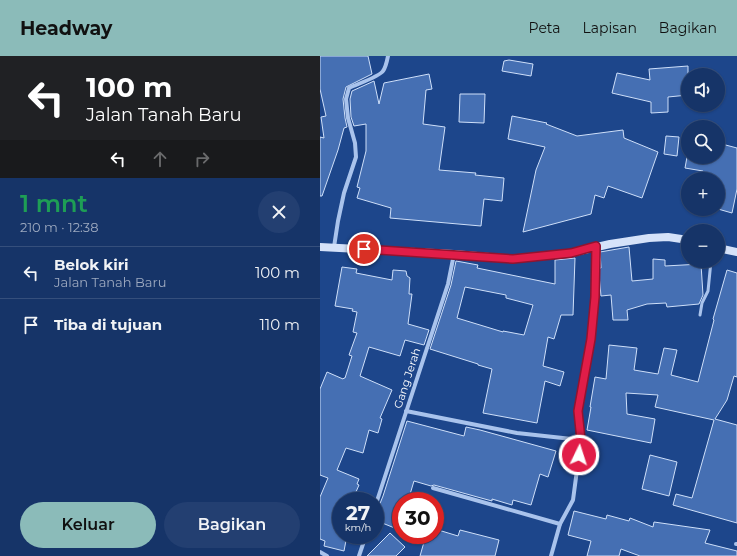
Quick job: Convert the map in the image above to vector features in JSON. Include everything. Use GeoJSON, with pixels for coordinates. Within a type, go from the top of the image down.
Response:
{"type":"FeatureCollection","features":[{"type":"Feature","properties":{"kind":"main road"},"geometry":{"type":"LineString","coordinates":[[320,247],[335,243],[513,259],[571,253],[596,246],[649,238],[668,237],[681,239]]}},
{"type":"Feature","properties":{"kind":"main road"},"geometry":{"type":"LineString","coordinates":[[725,249],[737,252]]}},
{"type":"Feature","properties":{"kind":"street"},"geometry":{"type":"LineString","coordinates":[[335,243],[344,194],[356,157],[355,143],[348,118],[346,99],[349,88],[380,75],[384,70],[388,56]]}},
{"type":"Feature","properties":{"kind":"street"},"geometry":{"type":"LineString","coordinates":[[551,556],[560,524],[573,500],[581,440],[578,411],[591,339],[595,297],[596,246]]}},
{"type":"Feature","properties":{"kind":"street","name":"Gang Jerah"},"geometry":{"type":"LineString","coordinates":[[380,492],[448,284],[454,254]]}},
{"type":"Feature","properties":{"kind":"street"},"geometry":{"type":"LineString","coordinates":[[406,411],[518,433],[581,440]]}},
{"type":"Feature","properties":{"kind":"street"},"geometry":{"type":"LineString","coordinates":[[433,488],[560,524]]}},
{"type":"Feature","properties":{"kind":"street"},"geometry":{"type":"LineString","coordinates":[[359,556],[363,544]]}},
{"type":"Feature","properties":{"kind":"street"},"geometry":{"type":"LineString","coordinates":[[320,552],[327,556]]}},
{"type":"Feature","properties":{"kind":"lane"},"geometry":{"type":"LineString","coordinates":[[700,314],[702,303],[708,292],[710,268]]}},
{"type":"Feature","properties":{"kind":"building"},"geometry":{"type":"Polygon","coordinates":[[[320,56],[368,56],[372,74],[346,87],[343,99],[347,127],[344,128],[322,196],[320,196],[320,137],[324,138],[321,117],[326,116],[320,89],[320,56]]]}},
{"type":"Feature","properties":{"kind":"building"},"geometry":{"type":"Polygon","coordinates":[[[509,60],[533,64],[531,76],[502,71],[504,61],[509,60]]]}},
{"type":"Feature","properties":{"kind":"building"},"geometry":{"type":"Polygon","coordinates":[[[688,66],[688,68],[681,68],[681,96],[668,97],[668,112],[651,113],[651,102],[612,93],[617,73],[650,80],[649,69],[688,66]]]}},
{"type":"Feature","properties":{"kind":"building"},"geometry":{"type":"Polygon","coordinates":[[[429,74],[432,89],[426,90],[423,124],[445,127],[439,170],[476,173],[475,175],[504,178],[502,201],[484,199],[481,226],[390,218],[391,208],[357,198],[360,188],[357,187],[366,151],[366,124],[354,126],[351,117],[350,99],[352,91],[374,81],[379,104],[384,83],[429,74]]]}},
{"type":"Feature","properties":{"kind":"building"},"geometry":{"type":"Polygon","coordinates":[[[460,94],[485,94],[484,123],[459,122],[460,94]]]}},
{"type":"Feature","properties":{"kind":"building"},"geometry":{"type":"Polygon","coordinates":[[[512,116],[547,123],[546,124],[577,136],[623,130],[624,138],[658,152],[642,198],[608,186],[604,198],[595,195],[591,214],[523,232],[536,170],[545,147],[508,139],[512,116]]]}},
{"type":"Feature","properties":{"kind":"building"},"geometry":{"type":"Polygon","coordinates":[[[666,136],[679,137],[677,156],[664,154],[666,136]]]}},
{"type":"Feature","properties":{"kind":"building"},"geometry":{"type":"Polygon","coordinates":[[[725,145],[737,148],[737,189],[732,213],[725,211],[725,172],[703,172],[685,168],[686,164],[725,164],[725,145]]]}},
{"type":"Feature","properties":{"kind":"building"},"geometry":{"type":"Polygon","coordinates":[[[629,247],[632,281],[653,279],[653,259],[665,260],[665,266],[681,265],[681,268],[701,268],[703,295],[699,304],[667,307],[666,303],[647,304],[627,310],[628,320],[613,320],[611,295],[601,296],[599,275],[599,268],[601,268],[600,252],[629,247]]]}},
{"type":"Feature","properties":{"kind":"building"},"geometry":{"type":"Polygon","coordinates":[[[575,258],[573,315],[561,315],[554,339],[548,337],[543,366],[564,372],[560,386],[545,381],[537,423],[483,413],[492,369],[430,349],[451,285],[456,261],[478,265],[477,268],[555,284],[555,260],[575,258]],[[465,287],[457,318],[503,332],[524,335],[533,305],[506,298],[506,295],[465,287]]]}},
{"type":"Feature","properties":{"kind":"building"},"geometry":{"type":"Polygon","coordinates":[[[342,267],[357,269],[356,273],[392,280],[393,270],[406,271],[407,276],[410,278],[409,294],[412,294],[408,324],[429,330],[424,345],[405,340],[400,356],[369,347],[360,376],[392,390],[380,418],[382,419],[378,433],[369,430],[363,453],[346,448],[337,470],[359,479],[357,484],[359,485],[356,492],[332,492],[332,544],[345,544],[344,551],[324,546],[325,541],[320,539],[320,497],[328,478],[320,475],[320,389],[327,372],[343,379],[345,378],[352,356],[349,355],[357,333],[353,332],[357,312],[352,311],[353,309],[335,306],[342,267]]]}},
{"type":"Feature","properties":{"kind":"building"},"geometry":{"type":"Polygon","coordinates":[[[727,270],[737,273],[737,377],[734,376],[727,400],[715,419],[737,425],[737,523],[673,505],[676,494],[692,498],[714,420],[655,407],[658,395],[626,393],[627,414],[655,419],[651,443],[587,430],[595,377],[606,379],[609,345],[637,348],[634,370],[658,374],[664,348],[677,350],[671,375],[698,382],[714,320],[713,319],[727,270]]]}},
{"type":"Feature","properties":{"kind":"building"},"geometry":{"type":"Polygon","coordinates":[[[407,421],[464,436],[466,427],[556,451],[548,477],[540,474],[531,505],[513,500],[512,505],[492,499],[492,501],[414,481],[411,492],[392,492],[392,527],[384,524],[384,493],[407,421]]]}},
{"type":"Feature","properties":{"kind":"building"},"geometry":{"type":"Polygon","coordinates":[[[650,455],[677,462],[669,496],[642,489],[650,455]]]}},
{"type":"Feature","properties":{"kind":"building"},"geometry":{"type":"Polygon","coordinates":[[[574,511],[606,519],[607,515],[629,521],[630,518],[653,527],[654,522],[710,530],[705,543],[737,551],[737,556],[640,556],[621,549],[619,556],[587,556],[591,541],[568,535],[574,511]]]}},
{"type":"Feature","properties":{"kind":"building"},"geometry":{"type":"Polygon","coordinates":[[[460,530],[499,540],[495,556],[420,556],[423,544],[444,544],[444,532],[458,536],[460,530]]]}},
{"type":"Feature","properties":{"kind":"building"},"geometry":{"type":"Polygon","coordinates":[[[390,533],[392,535],[392,544],[402,544],[405,547],[396,556],[367,556],[379,544],[384,544],[384,539],[390,533]]]}},
{"type":"Feature","properties":{"kind":"route"},"geometry":{"type":"LineString","coordinates":[[364,249],[513,259],[571,253],[596,246],[595,297],[591,339],[578,411],[581,440],[579,455]]}}]}
